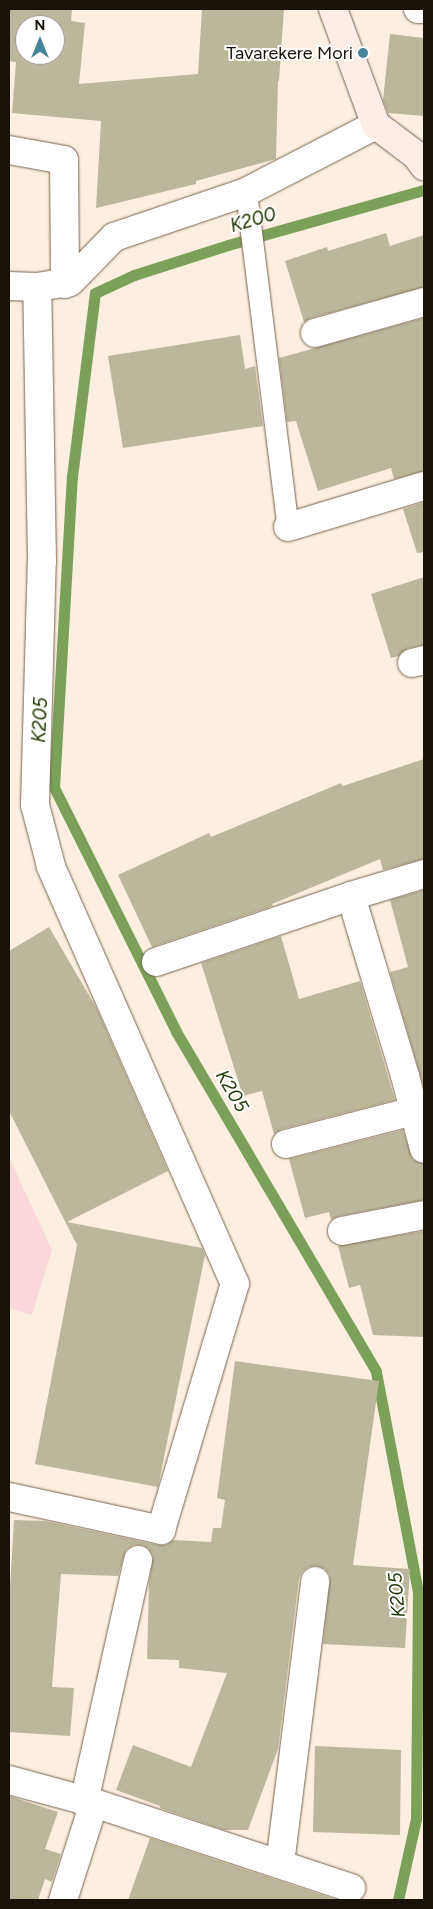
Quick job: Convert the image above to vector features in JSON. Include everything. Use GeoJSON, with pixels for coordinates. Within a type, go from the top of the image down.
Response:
{"type":"FeatureCollection","features":[{"type":"Feature","properties":{"kind":"main road"},"geometry":{"type":"LineString","coordinates":[[333,9],[376,125],[420,160]]}},
{"type":"Feature","properties":{"kind":"street"},"geometry":{"type":"LineString","coordinates":[[418,9],[424,9]]}},
{"type":"Feature","properties":{"kind":"street"},"geometry":{"type":"LineString","coordinates":[[9,286],[37,288],[68,283],[114,237],[246,192],[376,125]]}},
{"type":"Feature","properties":{"kind":"street"},"geometry":{"type":"LineString","coordinates":[[9,150],[64,160],[68,283]]}},
{"type":"Feature","properties":{"kind":"street"},"geometry":{"type":"LineString","coordinates":[[9,1496],[160,1530],[235,1284],[51,866],[35,805],[42,560],[37,288]]}},
{"type":"Feature","properties":{"kind":"street"},"geometry":{"type":"LineString","coordinates":[[315,333],[424,302]]}},
{"type":"Feature","properties":{"kind":"street"},"geometry":{"type":"LineString","coordinates":[[288,527],[424,486]]}},
{"type":"Feature","properties":{"kind":"street"},"geometry":{"type":"LineString","coordinates":[[156,962],[352,896],[424,874]]}},
{"type":"Feature","properties":{"kind":"street"},"geometry":{"type":"LineString","coordinates":[[352,896],[424,1149]]}},
{"type":"Feature","properties":{"kind":"street"},"geometry":{"type":"LineString","coordinates":[[286,1144],[414,1110]]}},
{"type":"Feature","properties":{"kind":"street"},"geometry":{"type":"LineString","coordinates":[[342,1231],[424,1215]]}},
{"type":"Feature","properties":{"kind":"street"},"geometry":{"type":"LineString","coordinates":[[63,1900],[89,1802],[138,1560]]}},
{"type":"Feature","properties":{"kind":"street"},"geometry":{"type":"LineString","coordinates":[[280,1864],[315,1581]]}},
{"type":"Feature","properties":{"kind":"street"},"geometry":{"type":"LineString","coordinates":[[9,1780],[89,1802],[352,1888]]}},
{"type":"Feature","properties":{"kind":"lane"},"geometry":{"type":"LineString","coordinates":[[246,192],[259,282],[288,527]]}},
{"type":"Feature","properties":{"kind":"shaded area"},"geometry":{"type":"Polygon","coordinates":[[[9,1157],[52,1250],[32,1315],[9,1308],[9,1157]]]}},
{"type":"Feature","properties":{"kind":"building"},"geometry":{"type":"Polygon","coordinates":[[[9,9],[72,9],[71,21],[85,23],[79,84],[198,74],[202,9],[284,9],[278,81],[276,159],[196,181],[196,184],[96,208],[101,121],[12,113],[16,65],[65,65],[65,15],[15,15],[15,62],[9,61],[9,9]]]}},
{"type":"Feature","properties":{"kind":"building"},"geometry":{"type":"Polygon","coordinates":[[[390,34],[424,38],[424,116],[388,113],[383,100],[390,34]]]}},
{"type":"Feature","properties":{"kind":"building"},"geometry":{"type":"Polygon","coordinates":[[[386,233],[390,246],[424,235],[424,287],[311,318],[304,322],[285,261],[327,247],[328,251],[386,233]]]}},
{"type":"Feature","properties":{"kind":"building"},"geometry":{"type":"Polygon","coordinates":[[[424,318],[424,471],[394,479],[391,468],[318,491],[296,421],[287,422],[279,358],[424,318]]]}},
{"type":"Feature","properties":{"kind":"building"},"geometry":{"type":"Polygon","coordinates":[[[240,335],[245,369],[255,366],[263,426],[123,448],[108,356],[240,335]]]}},
{"type":"Feature","properties":{"kind":"building"},"geometry":{"type":"Polygon","coordinates":[[[424,502],[424,552],[417,553],[403,509],[424,502]]]}},
{"type":"Feature","properties":{"kind":"building"},"geometry":{"type":"Polygon","coordinates":[[[424,577],[424,645],[408,648],[399,656],[391,658],[371,594],[424,577]]]}},
{"type":"Feature","properties":{"kind":"building"},"geometry":{"type":"Polygon","coordinates":[[[424,759],[424,859],[383,870],[380,859],[272,904],[273,906],[152,947],[118,875],[209,833],[211,837],[341,783],[343,786],[424,759]]]}},
{"type":"Feature","properties":{"kind":"building"},"geometry":{"type":"Polygon","coordinates":[[[424,890],[424,1088],[390,972],[408,967],[390,900],[424,890]]]}},
{"type":"Feature","properties":{"kind":"building"},"geometry":{"type":"Polygon","coordinates":[[[49,927],[97,1009],[168,1171],[67,1222],[202,1248],[205,1255],[158,1487],[35,1464],[77,1245],[9,1111],[9,951],[49,927]]]}},
{"type":"Feature","properties":{"kind":"building"},"geometry":{"type":"Polygon","coordinates":[[[281,936],[299,999],[360,981],[395,1100],[282,1129],[274,1134],[262,1091],[243,1096],[201,963],[281,936]]]}},
{"type":"Feature","properties":{"kind":"building"},"geometry":{"type":"Polygon","coordinates":[[[403,1130],[413,1160],[424,1164],[424,1200],[339,1216],[331,1220],[329,1212],[305,1218],[289,1159],[403,1130]]]}},
{"type":"Feature","properties":{"kind":"building"},"geometry":{"type":"Polygon","coordinates":[[[424,1231],[424,1337],[373,1335],[360,1285],[349,1288],[338,1246],[424,1231]]]}},
{"type":"Feature","properties":{"kind":"building"},"geometry":{"type":"Polygon","coordinates":[[[235,1361],[379,1381],[353,1565],[410,1569],[405,1648],[323,1644],[330,1575],[325,1569],[317,1566],[308,1567],[302,1572],[299,1579],[278,1749],[248,1830],[224,1830],[160,1808],[160,1806],[116,1790],[133,1745],[191,1767],[227,1673],[179,1668],[179,1660],[147,1659],[149,1583],[153,1556],[149,1549],[142,1545],[133,1545],[126,1550],[118,1576],[61,1574],[52,1687],[74,1688],[70,1736],[9,1732],[9,1604],[14,1520],[45,1521],[158,1545],[166,1545],[173,1540],[211,1542],[213,1528],[221,1528],[225,1500],[217,1498],[235,1361]]]}},
{"type":"Feature","properties":{"kind":"building"},"geometry":{"type":"Polygon","coordinates":[[[315,1746],[401,1750],[400,1835],[313,1832],[315,1746]]]}},
{"type":"Feature","properties":{"kind":"building"},"geometry":{"type":"Polygon","coordinates":[[[9,1796],[58,1812],[45,1849],[61,1854],[52,1882],[45,1879],[38,1900],[9,1900],[9,1796]]]}},
{"type":"Feature","properties":{"kind":"building"},"geometry":{"type":"Polygon","coordinates":[[[150,1838],[337,1900],[128,1900],[150,1838]]]}},
{"type":"Feature","properties":{"kind":"waterway","name":"K205"},"geometry":{"type":"LineString","coordinates":[[398,1900],[416,1819],[418,1592],[376,1371],[176,1031],[54,787],[72,477],[95,293],[134,275],[228,245],[424,190]]}},
{"type":"Feature","properties":{"kind":"place","name":"Tavarekere Mori"},"geometry":{"type":"Point","coordinates":[363,53]}},
{"type":"Feature","properties":{"kind":"water label","name":"K200"},"geometry":{"type":"Point","coordinates":[253,220]}}]}
